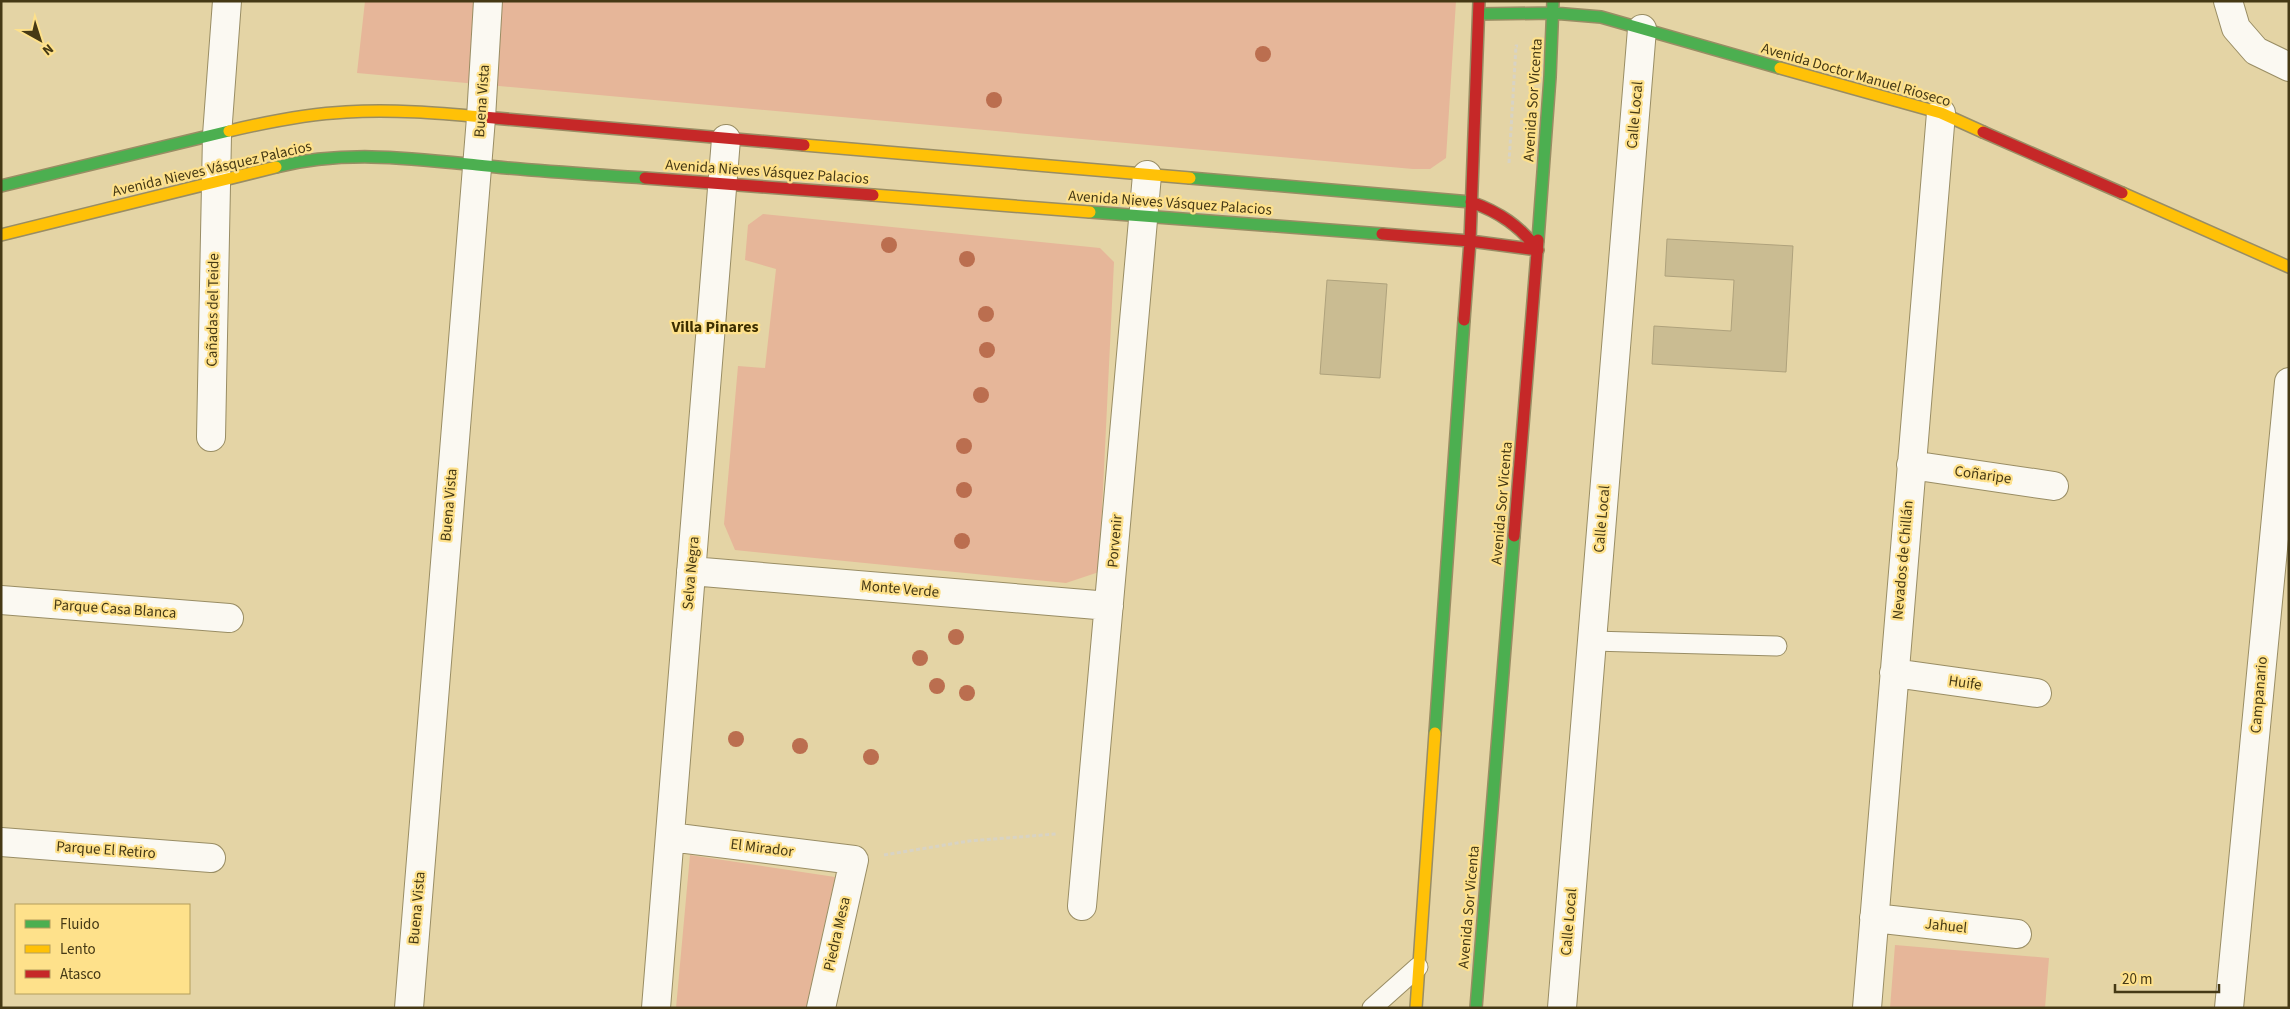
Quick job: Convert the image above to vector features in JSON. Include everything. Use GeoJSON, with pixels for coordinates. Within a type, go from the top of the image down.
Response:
{"type":"FeatureCollection","features":[{"type":"Feature","properties":{"kind":"street","name":"Cañadas del Teide"},"geometry":{"type":"LineString","coordinates":[[211,437],[217,135],[227,1]]}},
{"type":"Feature","properties":{"kind":"street","name":"Buena Vista"},"geometry":{"type":"LineString","coordinates":[[409,1008],[481,118],[488,1]]}},
{"type":"Feature","properties":{"kind":"street"},"geometry":{"type":"LineString","coordinates":[[1416,1008],[1470,241],[1479,1]]}},
{"type":"Feature","properties":{"kind":"street","name":"Avenida Sor Vicenta"},"geometry":{"type":"LineString","coordinates":[[1476,1008],[1538,250],[1552,49],[1553,1]]}},
{"type":"Feature","properties":{"kind":"street"},"geometry":{"type":"LineString","coordinates":[[2228,1],[2236,28],[2251,45],[2256,50],[2289,67]]}},
{"type":"Feature","properties":{"kind":"street","name":"Avenida Doctor Manuel Rioseco"},"geometry":{"type":"LineString","coordinates":[[1479,14],[1553,13],[1601,17],[1941,113],[2289,267]]}},
{"type":"Feature","properties":{"kind":"street","name":"Calle Local"},"geometry":{"type":"LineString","coordinates":[[1562,1008],[1642,29]]}},
{"type":"Feature","properties":{"kind":"street","name":"Avenida Nieves Vásquez Palacios"},"geometry":{"type":"LineString","coordinates":[[1,186],[259,124],[345,112],[391,111],[436,113],[1471,202],[1504,216],[1517,225],[1538,250]]}},
{"type":"Feature","properties":{"kind":"street","name":"Nevados de Chillán"},"geometry":{"type":"LineString","coordinates":[[1867,1008],[1941,113]]}},
{"type":"Feature","properties":{"kind":"street","name":"Selva Negra"},"geometry":{"type":"LineString","coordinates":[[656,1008],[726,139]]}},
{"type":"Feature","properties":{"kind":"street","name":"Avenida Nieves Vásquez Palacios"},"geometry":{"type":"LineString","coordinates":[[1,235],[299,161],[342,156],[388,155],[432,158],[477,165],[1470,241],[1538,250]]}},
{"type":"Feature","properties":{"kind":"street","name":"Porvenir"},"geometry":{"type":"LineString","coordinates":[[1082,906],[1148,175]]}},
{"type":"Feature","properties":{"kind":"street","name":"Campanario"},"geometry":{"type":"LineString","coordinates":[[2229,1008],[2289,382]]}},
{"type":"Feature","properties":{"kind":"street","name":"Coñaripe"},"geometry":{"type":"LineString","coordinates":[[1911,465],[2054,486]]}},
{"type":"Feature","properties":{"kind":"street","name":"Monte Verde"},"geometry":{"type":"LineString","coordinates":[[691,571],[1109,606]]}},
{"type":"Feature","properties":{"kind":"street","name":"Parque Casa Blanca"},"geometry":{"type":"LineString","coordinates":[[1,600],[229,618]]}},
{"type":"Feature","properties":{"kind":"street","name":"Huife"},"geometry":{"type":"LineString","coordinates":[[1894,673],[2037,693]]}},
{"type":"Feature","properties":{"kind":"street","name":"El Mirador"},"geometry":{"type":"LineString","coordinates":[[670,837],[854,860]]}},
{"type":"Feature","properties":{"kind":"street","name":"Parque El Retiro"},"geometry":{"type":"LineString","coordinates":[[1,842],[211,858]]}},
{"type":"Feature","properties":{"kind":"street","name":"Piedra Mesa"},"geometry":{"type":"LineString","coordinates":[[820,1008],[854,860]]}},
{"type":"Feature","properties":{"kind":"street","name":"Jahuel"},"geometry":{"type":"LineString","coordinates":[[1874,918],[2017,934]]}},
{"type":"Feature","properties":{"kind":"lane"},"geometry":{"type":"LineString","coordinates":[[1592,641],[1777,646]]}},
{"type":"Feature","properties":{"kind":"lane"},"geometry":{"type":"LineString","coordinates":[[1372,1008],[1418,966]]}},
{"type":"Feature","properties":{"kind":"path"},"geometry":{"type":"LineString","coordinates":[[1472,180],[1508,180],[1516,46],[1552,49]]}},
{"type":"Feature","properties":{"kind":"path"},"geometry":{"type":"LineString","coordinates":[[854,860],[969,841],[1089,832]]}},
{"type":"Feature","properties":{"kind":"shaded area"},"geometry":{"type":"Polygon","coordinates":[[[365,1],[1456,1],[1446,158],[1430,169],[1413,169],[357,73],[365,1]]]}},
{"type":"Feature","properties":{"kind":"shaded area"},"geometry":{"type":"Polygon","coordinates":[[[763,214],[1100,248],[1114,262],[1099,572],[1066,583],[735,550],[724,524],[738,366],[765,368],[776,269],[745,260],[748,225],[763,214]]]}},
{"type":"Feature","properties":{"kind":"shaded area"},"geometry":{"type":"Polygon","coordinates":[[[690,855],[835,877],[806,1008],[676,1008],[690,855]]]}},
{"type":"Feature","properties":{"kind":"shaded area"},"geometry":{"type":"Polygon","coordinates":[[[1895,945],[2049,958],[2045,1008],[1890,1008],[1895,945]]]}},
{"type":"Feature","properties":{"kind":"building"},"geometry":{"type":"Polygon","coordinates":[[[1667,239],[1793,246],[1786,372],[1652,364],[1654,326],[1731,331],[1734,280],[1665,276],[1667,239]]]}},
{"type":"Feature","properties":{"kind":"building"},"geometry":{"type":"Polygon","coordinates":[[[1327,280],[1387,284],[1380,378],[1320,374],[1327,280]]]}},
{"type":"Feature","properties":{"kind":"traffic: fast"},"geometry":{"type":"LineString","coordinates":[[1538,240],[1550,77],[1553,1]]}},
{"type":"Feature","properties":{"kind":"traffic: fast"},"geometry":{"type":"LineString","coordinates":[[1479,14],[1553,13],[1601,17],[1780,68]]}},
{"type":"Feature","properties":{"kind":"traffic: fast"},"geometry":{"type":"LineString","coordinates":[[1,186],[229,131]]}},
{"type":"Feature","properties":{"kind":"traffic: fast"},"geometry":{"type":"LineString","coordinates":[[276,167],[326,159],[376,157],[645,178]]}},
{"type":"Feature","properties":{"kind":"traffic: fast"},"geometry":{"type":"LineString","coordinates":[[1190,178],[1471,202]]}},
{"type":"Feature","properties":{"kind":"traffic: fast"},"geometry":{"type":"LineString","coordinates":[[1090,212],[1382,234]]}},
{"type":"Feature","properties":{"kind":"traffic: fast"},"geometry":{"type":"LineString","coordinates":[[1435,733],[1464,320]]}},
{"type":"Feature","properties":{"kind":"traffic: fast"},"geometry":{"type":"LineString","coordinates":[[1476,1008],[1514,536]]}},
{"type":"Feature","properties":{"kind":"traffic: slow"},"geometry":{"type":"LineString","coordinates":[[1780,68],[1941,113],[1983,132]]}},
{"type":"Feature","properties":{"kind":"traffic: slow"},"geometry":{"type":"LineString","coordinates":[[229,131],[287,119],[363,111],[398,111],[483,117]]}},
{"type":"Feature","properties":{"kind":"traffic: slow"},"geometry":{"type":"LineString","coordinates":[[804,145],[1190,178]]}},
{"type":"Feature","properties":{"kind":"traffic: slow"},"geometry":{"type":"LineString","coordinates":[[1,235],[276,167]]}},
{"type":"Feature","properties":{"kind":"traffic: slow"},"geometry":{"type":"LineString","coordinates":[[2122,193],[2289,267]]}},
{"type":"Feature","properties":{"kind":"traffic: slow"},"geometry":{"type":"LineString","coordinates":[[873,195],[1090,212]]}},
{"type":"Feature","properties":{"kind":"traffic: slow"},"geometry":{"type":"LineString","coordinates":[[1416,1008],[1435,733]]}},
{"type":"Feature","properties":{"kind":"traffic: jam"},"geometry":{"type":"LineString","coordinates":[[1464,320],[1470,241],[1479,1]]}},
{"type":"Feature","properties":{"kind":"traffic: jam"},"geometry":{"type":"LineString","coordinates":[[483,117],[804,145]]}},
{"type":"Feature","properties":{"kind":"traffic: jam"},"geometry":{"type":"LineString","coordinates":[[1983,132],[2122,193]]}},
{"type":"Feature","properties":{"kind":"traffic: jam"},"geometry":{"type":"LineString","coordinates":[[645,178],[873,195]]}},
{"type":"Feature","properties":{"kind":"traffic: jam"},"geometry":{"type":"LineString","coordinates":[[1471,202],[1500,215],[1524,234],[1538,250]]}},
{"type":"Feature","properties":{"kind":"traffic: jam"},"geometry":{"type":"LineString","coordinates":[[1382,234],[1470,241],[1538,250]]}},
{"type":"Feature","properties":{"kind":"traffic: jam"},"geometry":{"type":"LineString","coordinates":[[1514,536],[1538,240]]}},
{"type":"Feature","properties":{"kind":"district","name":"Villa Pinares"},"geometry":{"type":"Point","coordinates":[715,327]}}]}
